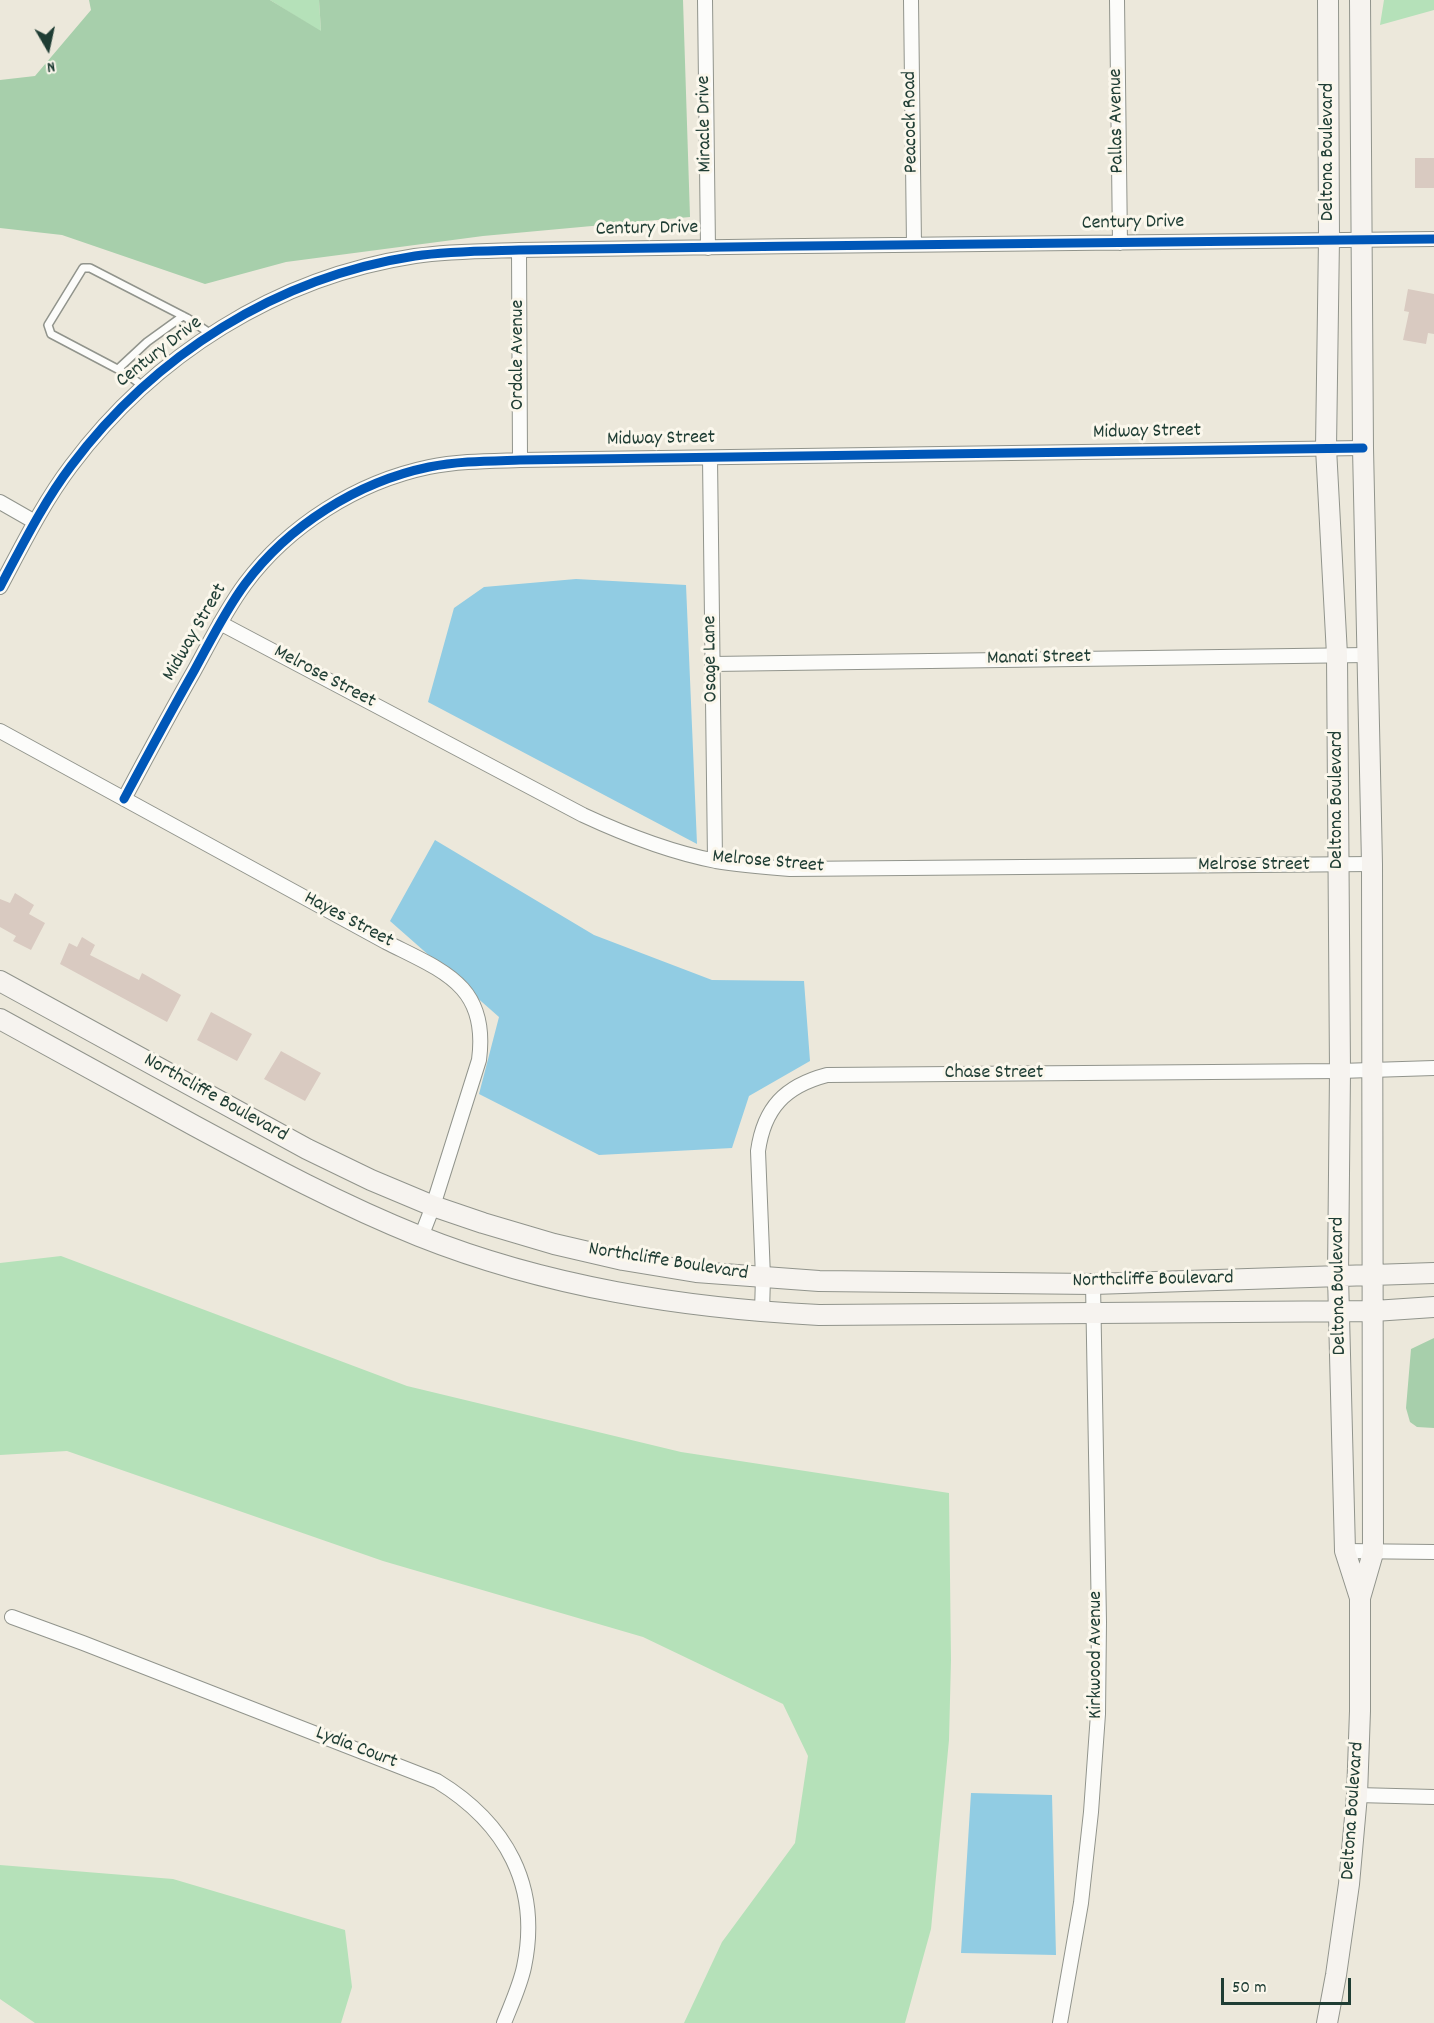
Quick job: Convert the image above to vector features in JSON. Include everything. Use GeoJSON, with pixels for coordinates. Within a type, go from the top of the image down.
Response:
{"type":"FeatureCollection","features":[{"type":"Feature","properties":{"kind":"main road","name":"Deltona Boulevard"},"geometry":{"type":"LineString","coordinates":[[1328,0],[1329,238],[1326,448],[1338,655],[1340,1071],[1338,1276],[1345,1551],[1360,1598]]}},
{"type":"Feature","properties":{"kind":"main road","name":"Deltona Boulevard"},"geometry":{"type":"LineString","coordinates":[[1327,2023],[1349,1884],[1357,1795],[1360,1598],[1373,1553],[1372,864],[1363,448],[1360,0]]}},
{"type":"Feature","properties":{"kind":"main road","name":"Northcliffe Boulevard"},"geometry":{"type":"LineString","coordinates":[[0,981],[307,1149],[371,1180],[433,1206],[554,1244],[623,1260],[696,1272],[819,1281],[1093,1284],[1434,1273]]}},
{"type":"Feature","properties":{"kind":"main road","name":"Northcliffe Boulevard"},"geometry":{"type":"LineString","coordinates":[[0,1019],[291,1179],[357,1210],[421,1237],[472,1255],[534,1274],[616,1293],[691,1305],[819,1315],[1374,1311],[1434,1307]]}},
{"type":"Feature","properties":{"kind":"street","name":"Miracle Drive"},"geometry":{"type":"LineString","coordinates":[[705,0],[708,248]]}},
{"type":"Feature","properties":{"kind":"street","name":"Peacock Road"},"geometry":{"type":"LineString","coordinates":[[911,0],[914,245]]}},
{"type":"Feature","properties":{"kind":"street","name":"Pallas Avenue"},"geometry":{"type":"LineString","coordinates":[[1117,0],[1120,243]]}},
{"type":"Feature","properties":{"kind":"street","name":"Century Drive"},"geometry":{"type":"LineString","coordinates":[[0,587],[35,522],[70,468],[95,435],[142,386],[236,318],[316,281],[365,266],[437,254],[519,250],[1120,243],[1329,238],[1434,239]]}},
{"type":"Feature","properties":{"kind":"street","name":"Ordale Avenue"},"geometry":{"type":"LineString","coordinates":[[519,250],[520,460]]}},
{"type":"Feature","properties":{"kind":"street","name":"Midway Street"},"geometry":{"type":"LineString","coordinates":[[124,799],[220,623],[245,584],[272,553],[300,528],[331,506],[362,489],[428,467],[466,461],[1363,448]]}},
{"type":"Feature","properties":{"kind":"street","name":"Osage Lane"},"geometry":{"type":"LineString","coordinates":[[710,458],[715,861]]}},
{"type":"Feature","properties":{"kind":"street"},"geometry":{"type":"LineString","coordinates":[[0,502],[35,522]]}},
{"type":"Feature","properties":{"kind":"street","name":"Melrose Street"},"geometry":{"type":"LineString","coordinates":[[220,623],[583,815],[624,834],[668,849],[715,861],[790,869],[1372,864]]}},
{"type":"Feature","properties":{"kind":"street","name":"Manati Street"},"geometry":{"type":"LineString","coordinates":[[712,664],[1366,655]]}},
{"type":"Feature","properties":{"kind":"street","name":"Hayes Street"},"geometry":{"type":"LineString","coordinates":[[0,731],[386,942],[436,967],[465,991],[475,1008],[480,1026],[479,1060],[421,1237]]}},
{"type":"Feature","properties":{"kind":"street","name":"Chase Street"},"geometry":{"type":"LineString","coordinates":[[762,1312],[764,1277],[758,1151],[760,1135],[765,1120],[775,1104],[791,1089],[808,1080],[826,1075],[1340,1071],[1434,1068]]}},
{"type":"Feature","properties":{"kind":"street","name":"Kirkwood Avenue"},"geometry":{"type":"LineString","coordinates":[[1060,2023],[1081,1903],[1092,1812],[1098,1714],[1099,1622],[1093,1284]]}},
{"type":"Feature","properties":{"kind":"street"},"geometry":{"type":"LineString","coordinates":[[1345,1551],[1434,1552]]}},
{"type":"Feature","properties":{"kind":"street","name":"Lydia Court"},"geometry":{"type":"LineString","coordinates":[[12,1617],[437,1781],[462,1796],[483,1815],[499,1835],[522,1883],[528,1911],[528,1940],[524,1968],[504,2023]]}},
{"type":"Feature","properties":{"kind":"street"},"geometry":{"type":"LineString","coordinates":[[1357,1795],[1434,1797]]}},
{"type":"Feature","properties":{"kind":"lane"},"geometry":{"type":"LineString","coordinates":[[142,386],[118,369],[51,334],[48,325],[82,268],[90,268],[183,316],[211,334]]}},
{"type":"Feature","properties":{"kind":"lane"},"geometry":{"type":"LineString","coordinates":[[118,369],[147,342],[183,316]]}},
{"type":"Feature","properties":{"kind":"green space"},"geometry":{"type":"Polygon","coordinates":[[[89,0],[270,0],[321,31],[319,0],[683,0],[690,217],[483,236],[286,262],[205,284],[62,235],[0,228],[0,80],[35,76],[91,10],[89,0]]]}},
{"type":"Feature","properties":{"kind":"green space"},"geometry":{"type":"Polygon","coordinates":[[[270,0],[319,0],[321,32],[270,0]]]}},
{"type":"Feature","properties":{"kind":"green space"},"geometry":{"type":"Polygon","coordinates":[[[1384,0],[1434,0],[1434,10],[1380,25],[1384,0]]]}},
{"type":"Feature","properties":{"kind":"green space"},"geometry":{"type":"Polygon","coordinates":[[[61,1256],[407,1386],[681,1452],[949,1493],[951,1660],[949,1740],[931,1929],[905,2023],[684,2023],[722,1942],[795,1843],[808,1756],[783,1704],[643,1637],[383,1561],[67,1451],[0,1455],[0,1263],[61,1256]]]}},
{"type":"Feature","properties":{"kind":"green space"},"geometry":{"type":"Polygon","coordinates":[[[1434,1338],[1434,1428],[1417,1427],[1410,1422],[1406,1408],[1411,1349],[1434,1338]]]}},
{"type":"Feature","properties":{"kind":"green space"},"geometry":{"type":"Polygon","coordinates":[[[0,1865],[173,1879],[345,1930],[352,1987],[341,2023],[35,2023],[0,1999],[0,1865]]]}},
{"type":"Feature","properties":{"kind":"water"},"geometry":{"type":"Polygon","coordinates":[[[576,579],[686,585],[697,844],[428,702],[454,608],[484,587],[576,579]]]}},
{"type":"Feature","properties":{"kind":"water"},"geometry":{"type":"Polygon","coordinates":[[[435,840],[594,935],[712,980],[804,981],[810,1061],[749,1096],[732,1148],[599,1155],[479,1094],[499,1017],[390,921],[435,840]]]}},
{"type":"Feature","properties":{"kind":"water"},"geometry":{"type":"Polygon","coordinates":[[[971,1793],[1052,1795],[1056,1955],[961,1953],[971,1793]]]}},
{"type":"Feature","properties":{"kind":"building"},"geometry":{"type":"Polygon","coordinates":[[[1415,158],[1434,158],[1434,188],[1415,188],[1415,158]]]}},
{"type":"Feature","properties":{"kind":"building"},"geometry":{"type":"Polygon","coordinates":[[[1408,289],[1434,294],[1434,334],[1428,333],[1426,344],[1403,340],[1409,312],[1404,311],[1408,289]]]}},
{"type":"Feature","properties":{"kind":"building"},"geometry":{"type":"Polygon","coordinates":[[[15,893],[34,905],[29,914],[45,923],[31,950],[13,941],[16,936],[0,927],[0,899],[10,903],[15,893]]]}},
{"type":"Feature","properties":{"kind":"building"},"geometry":{"type":"Polygon","coordinates":[[[82,937],[95,945],[90,955],[139,980],[142,973],[181,995],[167,1022],[60,964],[69,943],[77,947],[82,937]]]}},
{"type":"Feature","properties":{"kind":"building"},"geometry":{"type":"Polygon","coordinates":[[[211,1012],[252,1034],[237,1061],[197,1040],[211,1012]]]}},
{"type":"Feature","properties":{"kind":"building"},"geometry":{"type":"Polygon","coordinates":[[[281,1051],[321,1073],[305,1101],[264,1079],[281,1051]]]}},
{"type":"Feature","properties":{"kind":"cycle path"},"geometry":{"type":"LineString","coordinates":[[0,587],[33,525],[61,480],[104,426],[140,389],[180,356],[222,327],[267,302],[315,282],[364,266],[428,254],[493,251],[1434,239]]}},
{"type":"Feature","properties":{"kind":"cycle path"},"geometry":{"type":"LineString","coordinates":[[124,799],[224,616],[262,563],[303,525],[326,509],[376,483],[402,474],[452,464],[520,460],[1363,448]]}}]}
